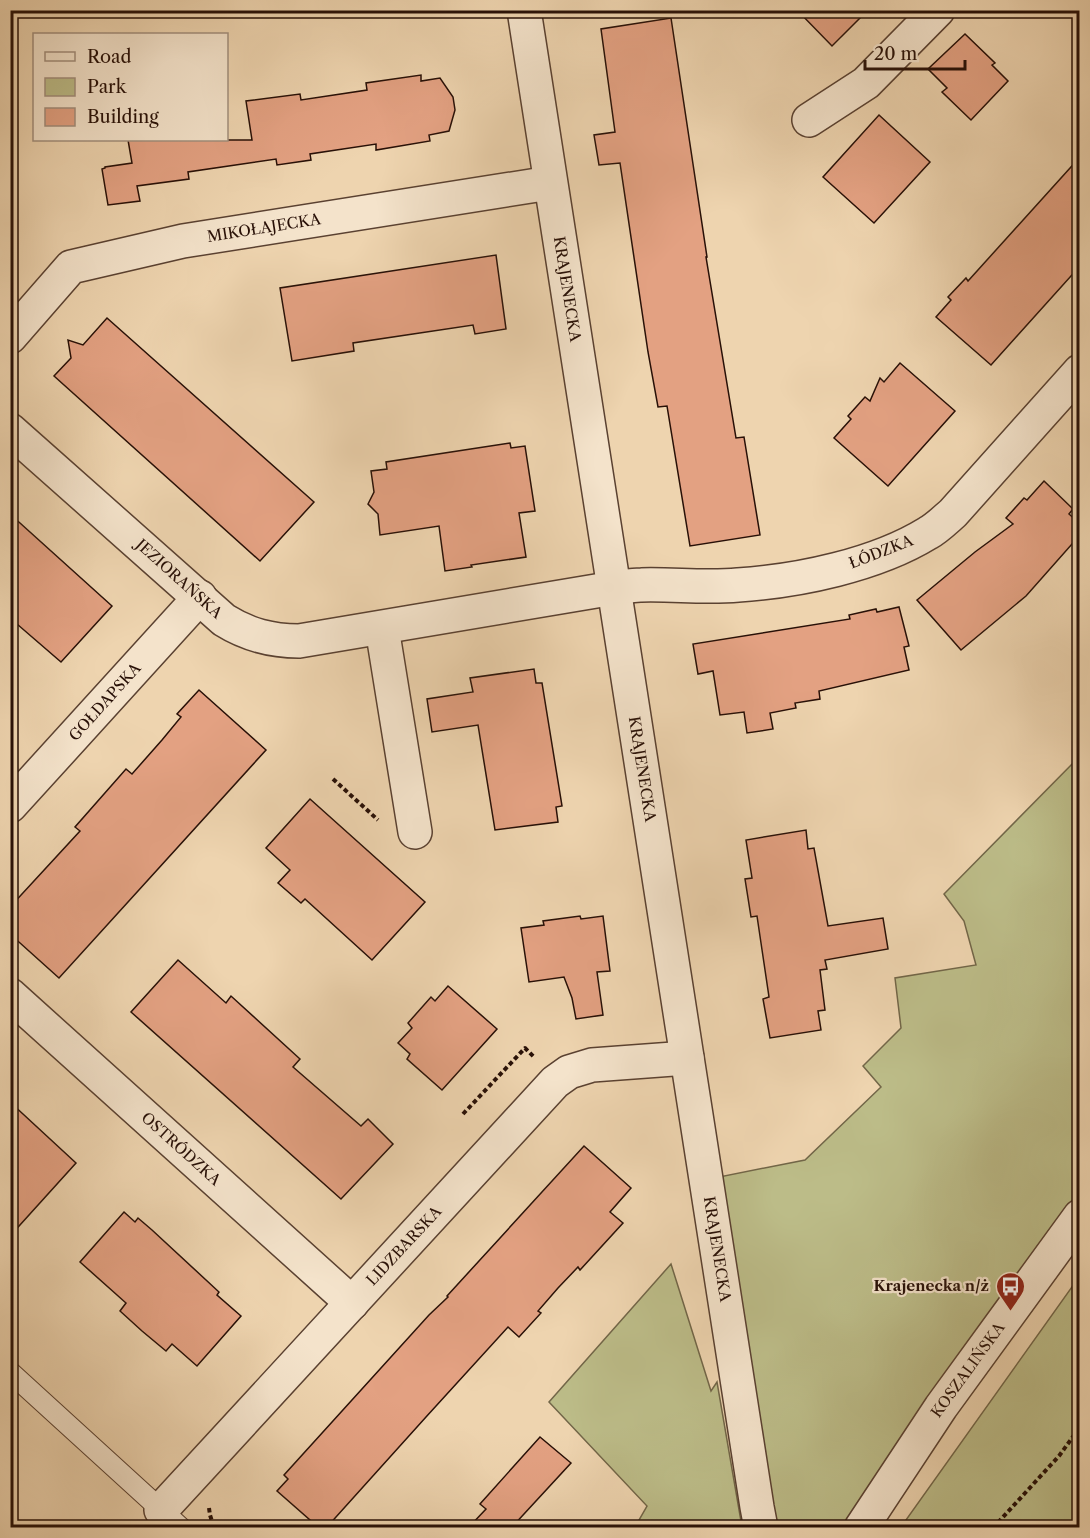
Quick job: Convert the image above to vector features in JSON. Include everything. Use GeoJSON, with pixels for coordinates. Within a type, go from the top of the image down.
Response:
{"type":"FeatureCollection","features":[{"type":"Feature","properties":{"kind":"street","name":"KRAJENECKA"},"geometry":{"type":"LineString","coordinates":[[524,10],[761,1527]]}},
{"type":"Feature","properties":{"kind":"street"},"geometry":{"type":"LineString","coordinates":[[809,120],[866,83],[938,10]]}},
{"type":"Feature","properties":{"kind":"street","name":"MIKOŁAJECKA"},"geometry":{"type":"LineString","coordinates":[[10,337],[71,267],[183,241],[550,183]]}},
{"type":"Feature","properties":{"kind":"street","name":"ŁÓDZKA"},"geometry":{"type":"LineString","coordinates":[[614,588],[639,585],[737,585],[777,581],[820,573],[900,548],[930,532],[953,513],[1080,371]]}},
{"type":"Feature","properties":{"kind":"street","name":"JEZIORAŃSKA"},"geometry":{"type":"LineString","coordinates":[[10,430],[224,620],[237,628],[265,638],[299,641],[614,588]]}},
{"type":"Feature","properties":{"kind":"street","name":"GOŁDAPSKA"},"geometry":{"type":"LineString","coordinates":[[10,806],[200,597]]}},
{"type":"Feature","properties":{"kind":"street"},"geometry":{"type":"LineString","coordinates":[[382,628],[415,832]]}},
{"type":"Feature","properties":{"kind":"street","name":"OSTRÓDZKA"},"geometry":{"type":"LineString","coordinates":[[10,995],[352,1303]]}},
{"type":"Feature","properties":{"kind":"street","name":"LIDZBARSKA"},"geometry":{"type":"LineString","coordinates":[[171,1519],[352,1303],[555,1082],[569,1072],[592,1065],[687,1058]]}},
{"type":"Feature","properties":{"kind":"street","name":"KOSZALIŃSKA"},"geometry":{"type":"LineString","coordinates":[[861,1527],[941,1407],[1080,1216]]}},
{"type":"Feature","properties":{"kind":"lane"},"geometry":{"type":"LineString","coordinates":[[10,1372],[171,1519]]}},
{"type":"Feature","properties":{"kind":"path"},"geometry":{"type":"LineString","coordinates":[[993,1527],[1059,1456],[1080,1427]]}},
{"type":"Feature","properties":{"kind":"green space"},"geometry":{"type":"Polygon","coordinates":[[[1079,757],[1079,1192],[931,1396],[844,1527],[777,1527],[719,1177],[805,1160],[881,1087],[863,1066],[901,1028],[895,978],[976,965],[964,921],[944,894],[1079,757]]]}},
{"type":"Feature","properties":{"kind":"green space"},"geometry":{"type":"Polygon","coordinates":[[[671,1264],[711,1391],[717,1382],[742,1527],[635,1527],[647,1506],[549,1402],[671,1264]]]}},
{"type":"Feature","properties":{"kind":"green space"},"geometry":{"type":"Polygon","coordinates":[[[1079,1277],[1079,1527],[901,1527],[1079,1277]]]}},
{"type":"Feature","properties":{"kind":"building"},"geometry":{"type":"Polygon","coordinates":[[[797,10],[868,10],[832,46],[797,10]]]}},
{"type":"Feature","properties":{"kind":"building"},"geometry":{"type":"Polygon","coordinates":[[[671,18],[706,257],[736,438],[744,437],[760,535],[690,546],[667,406],[658,407],[620,163],[599,165],[594,135],[615,132],[601,29],[671,18]]]}},
{"type":"Feature","properties":{"kind":"building"},"geometry":{"type":"Polygon","coordinates":[[[965,34],[995,63],[992,65],[1008,81],[971,120],[942,92],[947,88],[928,69],[965,34]]]}},
{"type":"Feature","properties":{"kind":"building"},"geometry":{"type":"Polygon","coordinates":[[[421,75],[421,81],[440,78],[453,97],[455,110],[449,131],[429,135],[430,141],[376,150],[376,144],[310,154],[311,160],[277,165],[276,159],[188,172],[189,179],[137,186],[140,201],[108,205],[102,169],[132,163],[128,141],[252,140],[246,101],[300,94],[301,100],[367,90],[366,83],[421,75]]]}},
{"type":"Feature","properties":{"kind":"building"},"geometry":{"type":"Polygon","coordinates":[[[879,115],[930,162],[874,223],[823,177],[879,115]]]}},
{"type":"Feature","properties":{"kind":"building"},"geometry":{"type":"Polygon","coordinates":[[[1080,157],[1080,266],[991,365],[936,317],[951,300],[948,297],[966,278],[968,281],[1080,157]]]}},
{"type":"Feature","properties":{"kind":"building"},"geometry":{"type":"Polygon","coordinates":[[[496,255],[506,329],[475,334],[473,325],[353,343],[354,351],[292,361],[280,288],[496,255]]]}},
{"type":"Feature","properties":{"kind":"building"},"geometry":{"type":"Polygon","coordinates":[[[107,318],[314,502],[260,561],[54,376],[71,358],[68,340],[83,345],[107,318]]]}},
{"type":"Feature","properties":{"kind":"building"},"geometry":{"type":"Polygon","coordinates":[[[900,363],[955,411],[888,486],[834,438],[851,419],[848,416],[865,397],[870,401],[880,378],[884,382],[900,363]]]}},
{"type":"Feature","properties":{"kind":"building"},"geometry":{"type":"Polygon","coordinates":[[[510,443],[511,448],[525,446],[535,511],[519,513],[526,557],[445,571],[439,526],[380,535],[378,514],[368,504],[374,492],[371,471],[387,469],[386,462],[510,443]]]}},
{"type":"Feature","properties":{"kind":"building"},"geometry":{"type":"Polygon","coordinates":[[[1044,481],[1073,509],[1069,514],[1080,524],[1080,535],[1026,596],[961,650],[917,600],[1013,524],[1006,518],[1044,481]]]}},
{"type":"Feature","properties":{"kind":"building"},"geometry":{"type":"Polygon","coordinates":[[[10,514],[112,606],[61,662],[10,618],[10,514]]]}},
{"type":"Feature","properties":{"kind":"building"},"geometry":{"type":"Polygon","coordinates":[[[899,607],[909,646],[904,647],[909,670],[819,691],[820,699],[795,703],[796,708],[770,713],[773,729],[747,733],[744,712],[720,715],[713,671],[698,674],[693,644],[850,619],[849,615],[899,607]]]}},
{"type":"Feature","properties":{"kind":"building"},"geometry":{"type":"Polygon","coordinates":[[[534,669],[536,683],[542,683],[562,806],[556,807],[558,822],[495,830],[478,725],[432,732],[427,699],[473,692],[470,678],[534,669]]]}},
{"type":"Feature","properties":{"kind":"building"},"geometry":{"type":"Polygon","coordinates":[[[199,690],[266,750],[59,978],[10,934],[10,907],[80,831],[75,827],[126,769],[132,774],[162,740],[181,717],[177,714],[199,690]]]}},
{"type":"Feature","properties":{"kind":"building"},"geometry":{"type":"Polygon","coordinates":[[[310,799],[425,902],[372,960],[305,899],[301,903],[278,883],[290,870],[266,848],[310,799]]]}},
{"type":"Feature","properties":{"kind":"building"},"geometry":{"type":"Polygon","coordinates":[[[806,830],[808,849],[814,848],[828,926],[883,918],[888,949],[825,960],[827,969],[820,970],[825,1010],[818,1011],[821,1030],[770,1038],[763,999],[769,997],[757,916],[751,917],[745,879],[752,878],[746,840],[806,830]]]}},
{"type":"Feature","properties":{"kind":"building"},"geometry":{"type":"Polygon","coordinates":[[[580,916],[581,919],[603,916],[610,971],[597,972],[603,1015],[576,1019],[572,998],[564,977],[529,982],[521,928],[544,925],[543,921],[580,916]]]}},
{"type":"Feature","properties":{"kind":"building"},"geometry":{"type":"Polygon","coordinates":[[[178,960],[226,1003],[231,996],[300,1059],[293,1067],[361,1126],[368,1119],[393,1144],[341,1199],[131,1012],[178,960]]]}},
{"type":"Feature","properties":{"kind":"building"},"geometry":{"type":"Polygon","coordinates":[[[448,986],[497,1029],[442,1090],[407,1059],[410,1054],[398,1043],[412,1028],[408,1023],[431,997],[435,1001],[448,986]]]}},
{"type":"Feature","properties":{"kind":"building"},"geometry":{"type":"Polygon","coordinates":[[[10,1102],[76,1163],[10,1236],[10,1102]]]}},
{"type":"Feature","properties":{"kind":"building"},"geometry":{"type":"Polygon","coordinates":[[[584,1146],[631,1188],[610,1212],[623,1223],[580,1270],[578,1267],[558,1288],[538,1311],[541,1313],[519,1337],[508,1327],[327,1527],[318,1527],[277,1491],[288,1479],[284,1475],[584,1146]]]}},
{"type":"Feature","properties":{"kind":"building"},"geometry":{"type":"Polygon","coordinates":[[[124,1212],[135,1222],[138,1218],[152,1230],[219,1292],[217,1295],[241,1316],[197,1366],[172,1344],[166,1351],[142,1331],[120,1311],[126,1303],[80,1262],[124,1212]]]}},
{"type":"Feature","properties":{"kind":"building"},"geometry":{"type":"Polygon","coordinates":[[[540,1437],[571,1463],[512,1527],[469,1527],[486,1509],[480,1504],[540,1437]]]}},
{"type":"Feature","properties":{"kind":"place","name":"Krajenecka n/ż"},"geometry":{"type":"Point","coordinates":[1010,1312]}}]}
